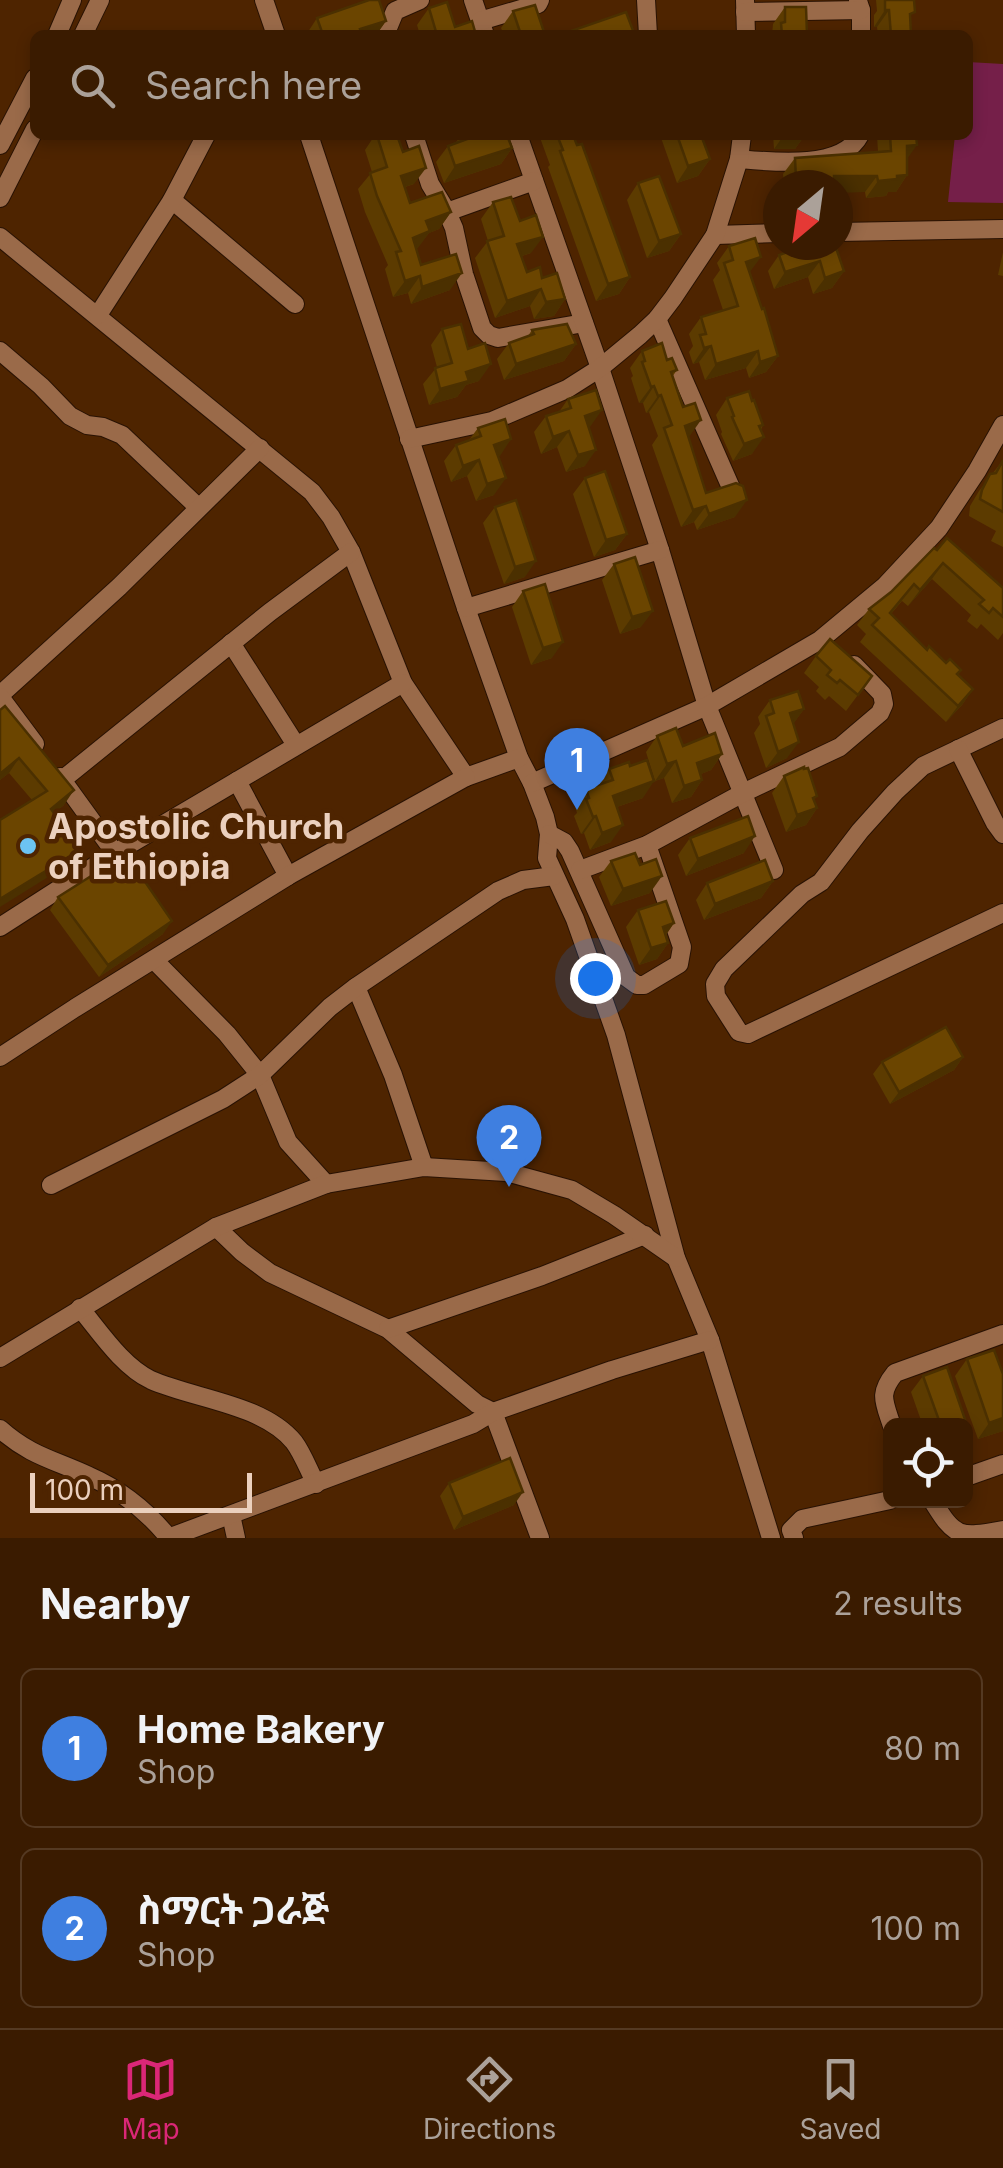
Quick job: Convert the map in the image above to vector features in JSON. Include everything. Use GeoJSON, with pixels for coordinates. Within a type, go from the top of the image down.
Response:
{"type":"FeatureCollection","features":[{"type":"Feature","properties":{"kind":"street"},"geometry":{"type":"LineString","coordinates":[[59,30],[72,0]]}},
{"type":"Feature","properties":{"kind":"street"},"geometry":{"type":"LineString","coordinates":[[85,30],[100,0]]}},
{"type":"Feature","properties":{"kind":"street"},"geometry":{"type":"LineString","coordinates":[[264,0],[274,30]]}},
{"type":"Feature","properties":{"kind":"street"},"geometry":{"type":"LineString","coordinates":[[388,30],[395,11],[420,0]]}},
{"type":"Feature","properties":{"kind":"street"},"geometry":{"type":"LineString","coordinates":[[473,0],[482,28],[540,0]]}},
{"type":"Feature","properties":{"kind":"street"},"geometry":{"type":"LineString","coordinates":[[646,0],[648,30]]}},
{"type":"Feature","properties":{"kind":"street"},"geometry":{"type":"LineString","coordinates":[[744,23],[859,5],[861,30]]}},
{"type":"Feature","properties":{"kind":"street"},"geometry":{"type":"LineString","coordinates":[[0,145],[30,88]]}},
{"type":"Feature","properties":{"kind":"street"},"geometry":{"type":"LineString","coordinates":[[0,198],[30,139]]}},
{"type":"Feature","properties":{"kind":"street"},"geometry":{"type":"LineString","coordinates":[[98,315],[172,200],[203,140]]}},
{"type":"Feature","properties":{"kind":"street"},"geometry":{"type":"LineString","coordinates":[[315,140],[466,608],[518,758],[532,783],[550,834],[548,858],[554,876],[575,919],[616,1036],[676,1258],[710,1340],[771,1538]]}},
{"type":"Feature","properties":{"kind":"street"},"geometry":{"type":"LineString","coordinates":[[416,140],[430,184],[454,228],[482,328],[498,338],[584,323]]}},
{"type":"Feature","properties":{"kind":"street"},"geometry":{"type":"LineString","coordinates":[[520,140],[600,368],[707,706],[774,870]]}},
{"type":"Feature","properties":{"kind":"street"},"geometry":{"type":"LineString","coordinates":[[409,439],[492,421],[567,389],[600,368],[657,319],[716,235],[741,140]]}},
{"type":"Feature","properties":{"kind":"street"},"geometry":{"type":"LineString","coordinates":[[739,159],[787,164],[843,154],[858,140]]}},
{"type":"Feature","properties":{"kind":"street"},"geometry":{"type":"LineString","coordinates":[[447,212],[534,181]]}},
{"type":"Feature","properties":{"kind":"street"},"geometry":{"type":"LineString","coordinates":[[172,200],[296,304]]}},
{"type":"Feature","properties":{"kind":"street"},"geometry":{"type":"LineString","coordinates":[[853,232],[1003,229]]}},
{"type":"Feature","properties":{"kind":"street"},"geometry":{"type":"LineString","coordinates":[[716,235],[763,234]]}},
{"type":"Feature","properties":{"kind":"street"},"geometry":{"type":"LineString","coordinates":[[0,237],[312,492],[332,517],[351,552],[403,684],[466,777]]}},
{"type":"Feature","properties":{"kind":"street"},"geometry":{"type":"LineString","coordinates":[[657,319],[732,490]]}},
{"type":"Feature","properties":{"kind":"street"},"geometry":{"type":"LineString","coordinates":[[0,351],[70,416],[122,435],[198,507]]}},
{"type":"Feature","properties":{"kind":"street"},"geometry":{"type":"LineString","coordinates":[[532,783],[707,706],[826,636],[885,586],[939,528],[995,459],[1003,425]]}},
{"type":"Feature","properties":{"kind":"street"},"geometry":{"type":"LineString","coordinates":[[115,853],[0,696],[120,586],[260,448]]}},
{"type":"Feature","properties":{"kind":"street"},"geometry":{"type":"LineString","coordinates":[[466,608],[660,550]]}},
{"type":"Feature","properties":{"kind":"street"},"geometry":{"type":"LineString","coordinates":[[62,780],[351,552]]}},
{"type":"Feature","properties":{"kind":"street"},"geometry":{"type":"LineString","coordinates":[[580,870],[648,845],[743,793],[840,747],[880,713],[884,704],[882,694],[826,636]]}},
{"type":"Feature","properties":{"kind":"street"},"geometry":{"type":"LineString","coordinates":[[231,643],[296,745]]}},
{"type":"Feature","properties":{"kind":"street"},"geometry":{"type":"LineString","coordinates":[[0,927],[115,853],[403,684]]}},
{"type":"Feature","properties":{"kind":"street"},"geometry":{"type":"LineString","coordinates":[[1003,728],[922,766],[860,831],[821,882],[802,894],[724,969],[715,984],[716,996],[739,1032],[748,1034],[1003,913]]}},
{"type":"Feature","properties":{"kind":"street"},"geometry":{"type":"LineString","coordinates":[[958,749],[1003,834]]}},
{"type":"Feature","properties":{"kind":"street"},"geometry":{"type":"LineString","coordinates":[[0,1057],[288,876],[466,777],[518,758]]}},
{"type":"Feature","properties":{"kind":"street"},"geometry":{"type":"LineString","coordinates":[[237,780],[288,876]]}},
{"type":"Feature","properties":{"kind":"street"},"geometry":{"type":"LineString","coordinates":[[550,834],[564,842],[626,977],[637,985],[644,985],[679,964],[682,956],[648,845]]}},
{"type":"Feature","properties":{"kind":"street"},"geometry":{"type":"LineString","coordinates":[[51,1185],[223,1099],[260,1074],[356,987],[498,890],[523,880],[554,876]]}},
{"type":"Feature","properties":{"kind":"street"},"geometry":{"type":"LineString","coordinates":[[154,960],[227,1034],[260,1074],[288,1142],[326,1184]]}},
{"type":"Feature","properties":{"kind":"street"},"geometry":{"type":"LineString","coordinates":[[356,987],[393,1074],[424,1167]]}},
{"type":"Feature","properties":{"kind":"street"},"geometry":{"type":"LineString","coordinates":[[0,1358],[216,1227],[326,1184],[424,1167],[506,1172],[572,1190],[676,1258]]}},
{"type":"Feature","properties":{"kind":"street"},"geometry":{"type":"LineString","coordinates":[[216,1227],[270,1272],[388,1330],[476,1404],[493,1412],[540,1538]]}},
{"type":"Feature","properties":{"kind":"street"},"geometry":{"type":"LineString","coordinates":[[388,1330],[645,1235]]}},
{"type":"Feature","properties":{"kind":"street"},"geometry":{"type":"LineString","coordinates":[[80,1308],[120,1356],[148,1379],[240,1409],[272,1424],[294,1443],[316,1484]]}},
{"type":"Feature","properties":{"kind":"street"},"geometry":{"type":"LineString","coordinates":[[889,1418],[882,1395],[895,1373],[1003,1334]]}},
{"type":"Feature","properties":{"kind":"street"},"geometry":{"type":"LineString","coordinates":[[0,1429],[17,1444],[51,1462],[88,1474],[119,1492],[152,1517],[168,1538],[473,1424],[493,1412],[710,1340]]}},
{"type":"Feature","properties":{"kind":"street"},"geometry":{"type":"LineString","coordinates":[[973,1475],[1003,1464]]}},
{"type":"Feature","properties":{"kind":"street"},"geometry":{"type":"LineString","coordinates":[[794,1538],[791,1530],[802,1519],[883,1502]]}},
{"type":"Feature","properties":{"kind":"street"},"geometry":{"type":"LineString","coordinates":[[937,1508],[948,1528],[960,1536],[976,1538],[1003,1530]]}},
{"type":"Feature","properties":{"kind":"street"},"geometry":{"type":"LineString","coordinates":[[231,1515],[236,1538]]}},
{"type":"Feature","properties":{"kind":"shaded area"},"geometry":{"type":"Polygon","coordinates":[[[973,62],[1003,64],[1003,203],[948,202],[954,140],[973,140],[973,62]]]}},
{"type":"Feature","properties":{"kind":"building"},"geometry":{"type":"Polygon","coordinates":[[[379,0],[386,21],[360,30],[321,30],[317,18],[379,0]]]}},
{"type":"Feature","properties":{"kind":"building"},"geometry":{"type":"Polygon","coordinates":[[[885,0],[914,0],[911,30],[891,30],[889,10],[885,10],[885,0]]]}},
{"type":"Feature","properties":{"kind":"building"},"geometry":{"type":"Polygon","coordinates":[[[447,2],[455,27],[472,21],[475,30],[436,30],[429,8],[447,2]]]}},
{"type":"Feature","properties":{"kind":"building"},"geometry":{"type":"Polygon","coordinates":[[[535,5],[543,30],[519,30],[513,11],[535,5]]]}},
{"type":"Feature","properties":{"kind":"building"},"geometry":{"type":"Polygon","coordinates":[[[785,7],[806,7],[807,30],[782,30],[781,23],[785,22],[785,7]]]}},
{"type":"Feature","properties":{"kind":"building"},"geometry":{"type":"Polygon","coordinates":[[[626,12],[633,30],[574,30],[626,12]]]}},
{"type":"Feature","properties":{"kind":"building"},"geometry":{"type":"Polygon","coordinates":[[[379,140],[399,140],[403,152],[419,146],[426,168],[401,176],[410,203],[442,192],[451,212],[426,221],[430,231],[413,238],[421,265],[456,254],[462,273],[422,287],[420,276],[405,281],[396,252],[401,251],[370,173],[387,167],[379,140]]]}},
{"type":"Feature","properties":{"kind":"building"},"geometry":{"type":"Polygon","coordinates":[[[464,140],[509,140],[512,148],[455,166],[448,146],[464,140]]]}},
{"type":"Feature","properties":{"kind":"building"},"geometry":{"type":"Polygon","coordinates":[[[559,140],[582,144],[630,277],[608,284],[560,151],[563,150],[559,140]]]}},
{"type":"Feature","properties":{"kind":"building"},"geometry":{"type":"Polygon","coordinates":[[[679,140],[703,140],[710,159],[688,166],[679,140]]]}},
{"type":"Feature","properties":{"kind":"building"},"geometry":{"type":"Polygon","coordinates":[[[890,140],[916,140],[917,145],[907,146],[907,175],[897,179],[878,181],[877,176],[853,176],[853,170],[796,170],[795,158],[891,151],[890,140]]]}},
{"type":"Feature","properties":{"kind":"building"},"geometry":{"type":"Polygon","coordinates":[[[659,176],[681,234],[659,241],[638,183],[659,176]]]}},
{"type":"Feature","properties":{"kind":"building"},"geometry":{"type":"Polygon","coordinates":[[[511,197],[520,221],[536,215],[543,237],[517,244],[527,272],[540,267],[542,278],[557,273],[565,299],[546,302],[541,289],[507,301],[487,241],[504,236],[493,202],[511,197]]]}},
{"type":"Feature","properties":{"kind":"building"},"geometry":{"type":"Polygon","coordinates":[[[755,238],[761,257],[746,262],[778,356],[760,362],[758,351],[716,364],[711,346],[704,348],[700,335],[706,334],[701,317],[738,306],[724,263],[733,260],[729,246],[755,238]]]}},
{"type":"Feature","properties":{"kind":"building"},"geometry":{"type":"Polygon","coordinates":[[[781,260],[840,260],[844,271],[825,278],[820,261],[785,272],[781,260]]]}},
{"type":"Feature","properties":{"kind":"building"},"geometry":{"type":"Polygon","coordinates":[[[461,324],[468,349],[485,343],[491,364],[466,372],[469,381],[440,389],[435,368],[452,363],[442,329],[461,324]]]}},
{"type":"Feature","properties":{"kind":"building"},"geometry":{"type":"Polygon","coordinates":[[[567,324],[576,344],[516,364],[509,343],[534,334],[532,330],[567,324]]]}},
{"type":"Feature","properties":{"kind":"building"},"geometry":{"type":"Polygon","coordinates":[[[662,343],[667,360],[672,358],[677,370],[671,372],[683,407],[695,403],[701,420],[685,426],[706,493],[736,483],[743,486],[747,500],[709,514],[706,506],[693,510],[664,428],[672,425],[642,362],[642,351],[662,343]]]}},
{"type":"Feature","properties":{"kind":"building"},"geometry":{"type":"Polygon","coordinates":[[[596,390],[602,410],[585,416],[596,450],[578,455],[569,431],[553,437],[546,416],[571,408],[568,399],[596,390]]]}},
{"type":"Feature","properties":{"kind":"building"},"geometry":{"type":"Polygon","coordinates":[[[749,391],[764,437],[744,444],[727,398],[749,391]]]}},
{"type":"Feature","properties":{"kind":"building"},"geometry":{"type":"Polygon","coordinates":[[[505,419],[511,439],[494,445],[506,478],[487,484],[479,460],[463,466],[456,445],[481,436],[478,428],[505,419]]]}},
{"type":"Feature","properties":{"kind":"building"},"geometry":{"type":"Polygon","coordinates":[[[1003,460],[1003,512],[980,499],[990,474],[996,473],[1003,460]]]}},
{"type":"Feature","properties":{"kind":"building"},"geometry":{"type":"Polygon","coordinates":[[[605,471],[627,534],[606,540],[585,478],[605,471]]]}},
{"type":"Feature","properties":{"kind":"building"},"geometry":{"type":"Polygon","coordinates":[[[516,500],[536,561],[515,567],[495,507],[516,500]]]}},
{"type":"Feature","properties":{"kind":"building"},"geometry":{"type":"Polygon","coordinates":[[[947,538],[1003,588],[1003,617],[993,608],[989,613],[979,604],[984,600],[943,563],[920,590],[914,584],[890,613],[927,650],[929,646],[946,663],[950,659],[961,670],[957,674],[973,689],[958,706],[872,625],[879,618],[869,609],[947,538]]]}},
{"type":"Feature","properties":{"kind":"building"},"geometry":{"type":"Polygon","coordinates":[[[635,557],[653,611],[632,617],[614,564],[635,557]]]}},
{"type":"Feature","properties":{"kind":"building"},"geometry":{"type":"Polygon","coordinates":[[[545,584],[563,642],[543,648],[523,591],[545,584]]]}},
{"type":"Feature","properties":{"kind":"building"},"geometry":{"type":"Polygon","coordinates":[[[830,639],[872,676],[858,695],[827,675],[831,670],[816,656],[830,639]]]}},
{"type":"Feature","properties":{"kind":"building"},"geometry":{"type":"Polygon","coordinates":[[[798,691],[804,709],[790,713],[799,742],[778,752],[766,716],[774,713],[770,700],[798,691]]]}},
{"type":"Feature","properties":{"kind":"building"},"geometry":{"type":"Polygon","coordinates":[[[5,706],[74,790],[51,809],[80,850],[0,899],[0,820],[47,791],[19,758],[0,774],[0,710],[5,706]]]}},
{"type":"Feature","properties":{"kind":"building"},"geometry":{"type":"Polygon","coordinates":[[[676,728],[683,746],[715,733],[722,754],[697,763],[702,780],[684,786],[676,761],[667,764],[657,736],[676,728]]]}},
{"type":"Feature","properties":{"kind":"building"},"geometry":{"type":"Polygon","coordinates":[[[647,760],[654,781],[613,796],[623,825],[602,833],[586,799],[586,789],[613,780],[609,769],[647,760]]]}},
{"type":"Feature","properties":{"kind":"building"},"geometry":{"type":"Polygon","coordinates":[[[808,768],[817,796],[813,798],[817,808],[797,815],[784,776],[808,768]]]}},
{"type":"Feature","properties":{"kind":"building"},"geometry":{"type":"Polygon","coordinates":[[[748,816],[755,836],[698,859],[690,838],[748,816]]]}},
{"type":"Feature","properties":{"kind":"building"},"geometry":{"type":"Polygon","coordinates":[[[635,853],[640,865],[656,859],[662,876],[623,889],[611,861],[635,853]]]}},
{"type":"Feature","properties":{"kind":"building"},"geometry":{"type":"Polygon","coordinates":[[[126,854],[172,921],[108,965],[58,897],[126,854]]]}},
{"type":"Feature","properties":{"kind":"building"},"geometry":{"type":"Polygon","coordinates":[[[765,860],[773,881],[715,904],[707,883],[765,860]]]}},
{"type":"Feature","properties":{"kind":"building"},"geometry":{"type":"Polygon","coordinates":[[[666,901],[674,923],[663,927],[668,943],[651,948],[638,910],[666,901]]]}},
{"type":"Feature","properties":{"kind":"building"},"geometry":{"type":"Polygon","coordinates":[[[946,1027],[963,1057],[899,1092],[882,1062],[946,1027]]]}},
{"type":"Feature","properties":{"kind":"building"},"geometry":{"type":"Polygon","coordinates":[[[994,1350],[1003,1374],[1003,1418],[989,1423],[967,1359],[994,1350]]]}},
{"type":"Feature","properties":{"kind":"building"},"geometry":{"type":"Polygon","coordinates":[[[947,1367],[965,1418],[938,1418],[923,1376],[947,1367]]]}},
{"type":"Feature","properties":{"kind":"building"},"geometry":{"type":"Polygon","coordinates":[[[510,1458],[523,1492],[463,1517],[449,1483],[510,1458]]]}},
{"type":"Feature","properties":{"kind":"place","name":"Home Bakery"},"geometry":{"type":"Point","coordinates":[577,810]}},
{"type":"Feature","properties":{"kind":"place","name":"Apostolic Church of Ethiopia"},"geometry":{"type":"Point","coordinates":[28,846]}},
{"type":"Feature","properties":{"kind":"place","name":"ስማርት ጋራጅ"},"geometry":{"type":"Point","coordinates":[509,1187]}}]}
